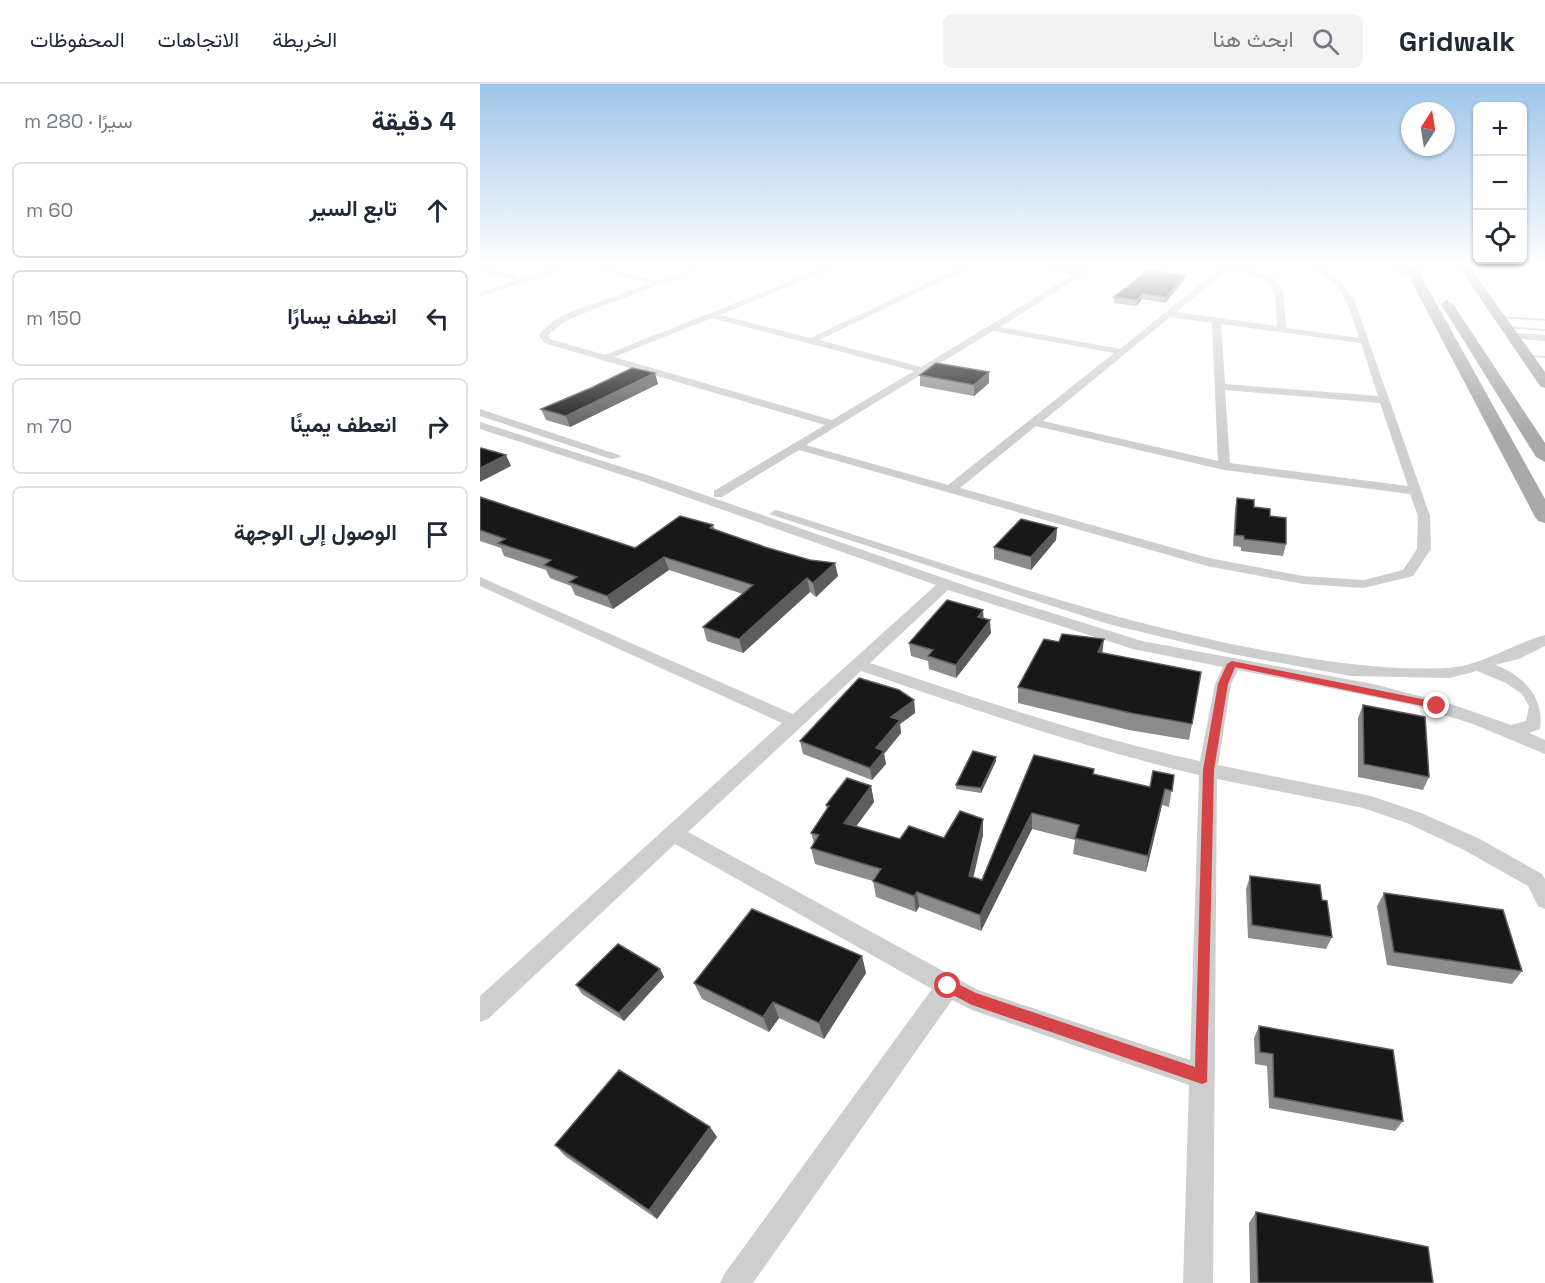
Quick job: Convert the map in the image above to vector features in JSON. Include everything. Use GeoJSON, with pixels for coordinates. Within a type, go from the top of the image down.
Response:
{"type":"FeatureCollection","features":[{"type":"Feature","properties":{"kind":"main road"},"geometry":{"type":"LineString","coordinates":[[1445,323],[1545,517]]}},
{"type":"Feature","properties":{"kind":"main road"},"geometry":{"type":"LineString","coordinates":[[1458,323],[1545,457]]}},
{"type":"Feature","properties":{"kind":"main road"},"geometry":{"type":"LineString","coordinates":[[1503,323],[1545,383]]}},
{"type":"Feature","properties":{"kind":"street"},"geometry":{"type":"LineString","coordinates":[[557,323],[543,334],[547,341],[834,424]]}},
{"type":"Feature","properties":{"kind":"street"},"geometry":{"type":"LineString","coordinates":[[607,357],[696,323]]}},
{"type":"Feature","properties":{"kind":"street"},"geometry":{"type":"LineString","coordinates":[[741,323],[923,370]]}},
{"type":"Feature","properties":{"kind":"street"},"geometry":{"type":"LineString","coordinates":[[811,341],[849,323]]}},
{"type":"Feature","properties":{"kind":"street"},"geometry":{"type":"LineString","coordinates":[[718,494],[1000,323]]}},
{"type":"Feature","properties":{"kind":"street"},"geometry":{"type":"LineString","coordinates":[[951,489],[1158,323]]}},
{"type":"Feature","properties":{"kind":"street"},"geometry":{"type":"LineString","coordinates":[[1216,323],[1224,466]]}},
{"type":"Feature","properties":{"kind":"street"},"geometry":{"type":"LineString","coordinates":[[1230,323],[1364,341]]}},
{"type":"Feature","properties":{"kind":"street"},"geometry":{"type":"LineString","coordinates":[[1282,323],[1282,330]]}},
{"type":"Feature","properties":{"kind":"street"},"geometry":{"type":"LineString","coordinates":[[797,446],[1208,562],[1303,580],[1364,584],[1408,573],[1424,549],[1424,516],[1358,323]]}},
{"type":"Feature","properties":{"kind":"street"},"geometry":{"type":"LineString","coordinates":[[1505,326],[1545,338]]}},
{"type":"Feature","properties":{"kind":"street"},"geometry":{"type":"LineString","coordinates":[[992,328],[1122,352]]}},
{"type":"Feature","properties":{"kind":"street"},"geometry":{"type":"LineString","coordinates":[[1220,387],[1384,400]]}},
{"type":"Feature","properties":{"kind":"street"},"geometry":{"type":"LineString","coordinates":[[480,412],[718,494],[1113,621],[1232,649],[1351,670],[1449,673],[1513,655],[1545,640]]}},
{"type":"Feature","properties":{"kind":"street"},"geometry":{"type":"LineString","coordinates":[[1034,422],[1224,466],[1415,491]]}},
{"type":"Feature","properties":{"kind":"street"},"geometry":{"type":"LineString","coordinates":[[480,425],[946,584],[1143,646],[1437,706],[1512,731],[1545,748]]}},
{"type":"Feature","properties":{"kind":"street"},"geometry":{"type":"LineString","coordinates":[[480,581],[797,723]]}},
{"type":"Feature","properties":{"kind":"street"},"geometry":{"type":"LineString","coordinates":[[480,1011],[797,723],[946,584]]}},
{"type":"Feature","properties":{"kind":"street"},"geometry":{"type":"LineString","coordinates":[[1198,1283],[1208,770],[1223,684],[1232,664]]}},
{"type":"Feature","properties":{"kind":"street"},"geometry":{"type":"LineString","coordinates":[[860,665],[1026,721],[1137,754],[1364,801],[1414,818],[1472,844],[1535,880],[1545,900]]}},
{"type":"Feature","properties":{"kind":"street"},"geometry":{"type":"LineString","coordinates":[[1477,665],[1515,680],[1527,690],[1537,706],[1534,725],[1512,731]]}},
{"type":"Feature","properties":{"kind":"street"},"geometry":{"type":"LineString","coordinates":[[674,834],[972,999],[1202,1077]]}},
{"type":"Feature","properties":{"kind":"street"},"geometry":{"type":"LineString","coordinates":[[735,1283],[948,986]]}},
{"type":"Feature","properties":{"kind":"lane"},"geometry":{"type":"LineString","coordinates":[[1505,326],[1525,323]]}},
{"type":"Feature","properties":{"kind":"lane"},"geometry":{"type":"LineString","coordinates":[[1505,326],[1545,330]]}},
{"type":"Feature","properties":{"kind":"lane"},"geometry":{"type":"LineString","coordinates":[[1526,356],[1545,357]]}},
{"type":"Feature","properties":{"kind":"building"},"geometry":{"type":"Polygon","coordinates":[[[936,363],[989,372],[974,385],[920,375],[936,363]]]}},
{"type":"Feature","properties":{"kind":"building"},"geometry":{"type":"Polygon","coordinates":[[[632,368],[655,373],[566,416],[541,409],[591,388],[632,368]]]}},
{"type":"Feature","properties":{"kind":"building"},"geometry":{"type":"Polygon","coordinates":[[[481,448],[506,455],[480,468],[481,448]]]}},
{"type":"Feature","properties":{"kind":"building"},"geometry":{"type":"Polygon","coordinates":[[[480,497],[635,548],[680,516],[713,525],[710,528],[768,548],[810,560],[835,563],[813,583],[807,578],[739,639],[703,627],[753,585],[664,557],[607,596],[569,582],[577,577],[544,565],[551,560],[498,543],[505,539],[480,530],[480,497]]]}},
{"type":"Feature","properties":{"kind":"building"},"geometry":{"type":"Polygon","coordinates":[[[1237,498],[1254,500],[1254,507],[1270,509],[1270,516],[1286,518],[1286,544],[1244,539],[1244,536],[1235,535],[1237,498]]]}},
{"type":"Feature","properties":{"kind":"building"},"geometry":{"type":"Polygon","coordinates":[[[1021,519],[1057,528],[1031,557],[994,547],[1021,519]]]}},
{"type":"Feature","properties":{"kind":"building"},"geometry":{"type":"Polygon","coordinates":[[[947,600],[983,610],[978,617],[990,620],[956,665],[928,656],[933,650],[909,643],[947,600]]]}},
{"type":"Feature","properties":{"kind":"building"},"geometry":{"type":"Polygon","coordinates":[[[1062,634],[1104,639],[1098,652],[1201,672],[1192,724],[1131,713],[1018,687],[1044,639],[1059,642],[1062,634]]]}},
{"type":"Feature","properties":{"kind":"building"},"geometry":{"type":"Polygon","coordinates":[[[859,678],[899,690],[914,700],[891,717],[900,720],[876,748],[884,751],[870,768],[800,741],[859,678]]]}},
{"type":"Feature","properties":{"kind":"building"},"geometry":{"type":"Polygon","coordinates":[[[1363,705],[1425,717],[1429,777],[1364,764],[1363,705]]]}},
{"type":"Feature","properties":{"kind":"building"},"geometry":{"type":"Polygon","coordinates":[[[973,751],[996,757],[981,788],[956,785],[973,751]]]}},
{"type":"Feature","properties":{"kind":"building"},"geometry":{"type":"Polygon","coordinates":[[[1034,755],[1094,769],[1093,774],[1150,787],[1153,771],[1174,775],[1172,791],[1165,789],[1148,856],[1075,838],[1079,825],[1032,813],[980,915],[917,892],[914,896],[873,881],[881,869],[811,848],[819,835],[811,833],[829,806],[826,805],[847,778],[871,786],[844,823],[900,839],[909,826],[944,838],[960,811],[983,819],[969,876],[982,880],[1034,755]]]}},
{"type":"Feature","properties":{"kind":"building"},"geometry":{"type":"Polygon","coordinates":[[[1250,876],[1320,885],[1322,900],[1327,901],[1332,937],[1252,925],[1250,876]]]}},
{"type":"Feature","properties":{"kind":"building"},"geometry":{"type":"Polygon","coordinates":[[[1384,893],[1503,910],[1522,971],[1394,952],[1384,893]]]}},
{"type":"Feature","properties":{"kind":"building"},"geometry":{"type":"Polygon","coordinates":[[[752,909],[862,956],[819,1023],[773,1002],[763,1017],[694,983],[752,909]]]}},
{"type":"Feature","properties":{"kind":"building"},"geometry":{"type":"Polygon","coordinates":[[[618,944],[660,969],[619,1013],[576,985],[618,944]]]}},
{"type":"Feature","properties":{"kind":"building"},"geometry":{"type":"Polygon","coordinates":[[[1259,1026],[1393,1050],[1403,1121],[1274,1097],[1273,1054],[1260,1052],[1259,1026]]]}},
{"type":"Feature","properties":{"kind":"building"},"geometry":{"type":"Polygon","coordinates":[[[619,1070],[710,1127],[649,1210],[555,1145],[619,1070]]]}},
{"type":"Feature","properties":{"kind":"building"},"geometry":{"type":"Polygon","coordinates":[[[1256,1212],[1428,1247],[1433,1283],[1258,1283],[1256,1212]]]}},
{"type":"Feature","properties":{"kind":"route"},"geometry":{"type":"LineString","coordinates":[[948,986],[972,999],[1202,1077],[1208,770],[1223,684],[1232,664],[1345,685],[1437,706]]}}]}
